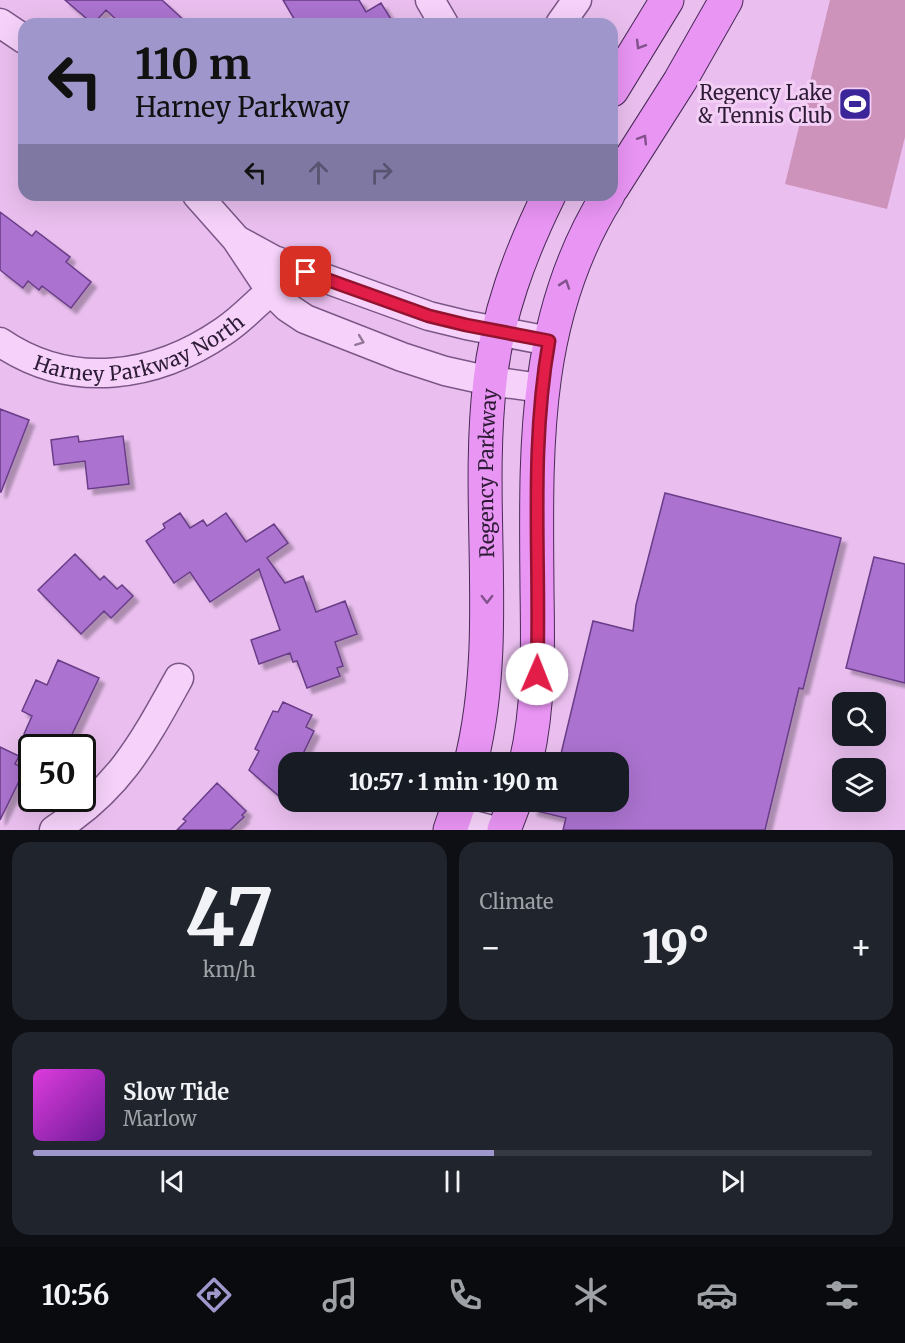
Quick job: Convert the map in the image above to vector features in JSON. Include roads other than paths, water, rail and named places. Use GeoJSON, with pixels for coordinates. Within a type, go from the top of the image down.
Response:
{"type":"FeatureCollection","features":[{"type":"Feature","properties":{"kind":"main road"},"geometry":{"type":"LineString","coordinates":[[618,80],[667,0]]}},
{"type":"Feature","properties":{"kind":"main road"},"geometry":{"type":"LineString","coordinates":[[618,179],[680,81],[726,0]]}},
{"type":"Feature","properties":{"kind":"main road","name":"Regency Parkway"},"geometry":{"type":"LineString","coordinates":[[473,752],[480,714],[487,648],[486,456],[490,381],[498,331],[519,260],[546,201]]}},
{"type":"Feature","properties":{"kind":"main road"},"geometry":{"type":"LineString","coordinates":[[528,752],[535,709],[537,674],[536,475],[541,388],[549,341],[565,283],[605,201]]}},
{"type":"Feature","properties":{"kind":"main road"},"geometry":{"type":"LineString","coordinates":[[504,830],[511,812]]}},
{"type":"Feature","properties":{"kind":"street"},"geometry":{"type":"LineString","coordinates":[[430,0],[440,18]]}},
{"type":"Feature","properties":{"kind":"street"},"geometry":{"type":"LineString","coordinates":[[565,18],[577,0]]}},
{"type":"Feature","properties":{"kind":"street"},"geometry":{"type":"LineString","coordinates":[[0,23],[18,35]]}},
{"type":"Feature","properties":{"kind":"street"},"geometry":{"type":"LineString","coordinates":[[202,201],[236,239],[270,290],[287,307],[305,319],[426,365],[490,381],[541,388]]}},
{"type":"Feature","properties":{"kind":"street"},"geometry":{"type":"LineString","coordinates":[[236,239],[274,260],[429,316],[549,341]]}},
{"type":"Feature","properties":{"kind":"street"},"geometry":{"type":"LineString","coordinates":[[234,323],[242,306],[246,278],[236,239]]}},
{"type":"Feature","properties":{"kind":"street"},"geometry":{"type":"LineString","coordinates":[[270,290],[289,282],[322,278]]}},
{"type":"Feature","properties":{"kind":"street","name":"Harney Parkway North"},"geometry":{"type":"LineString","coordinates":[[0,342],[25,357],[46,365],[67,370],[110,374],[160,364],[206,343],[234,323],[270,290]]}},
{"type":"Feature","properties":{"kind":"street"},"geometry":{"type":"LineString","coordinates":[[234,323],[264,316],[305,319]]}},
{"type":"Feature","properties":{"kind":"street"},"geometry":{"type":"LineString","coordinates":[[54,830],[90,804],[114,781],[146,736],[179,678]]}},
{"type":"Feature","properties":{"kind":"street"},"geometry":{"type":"LineString","coordinates":[[455,817],[492,830]]}},
{"type":"Feature","properties":{"kind":"place","name":"Regency Lake & Tennis Club"},"geometry":{"type":"Point","coordinates":[855,104]}}]}
